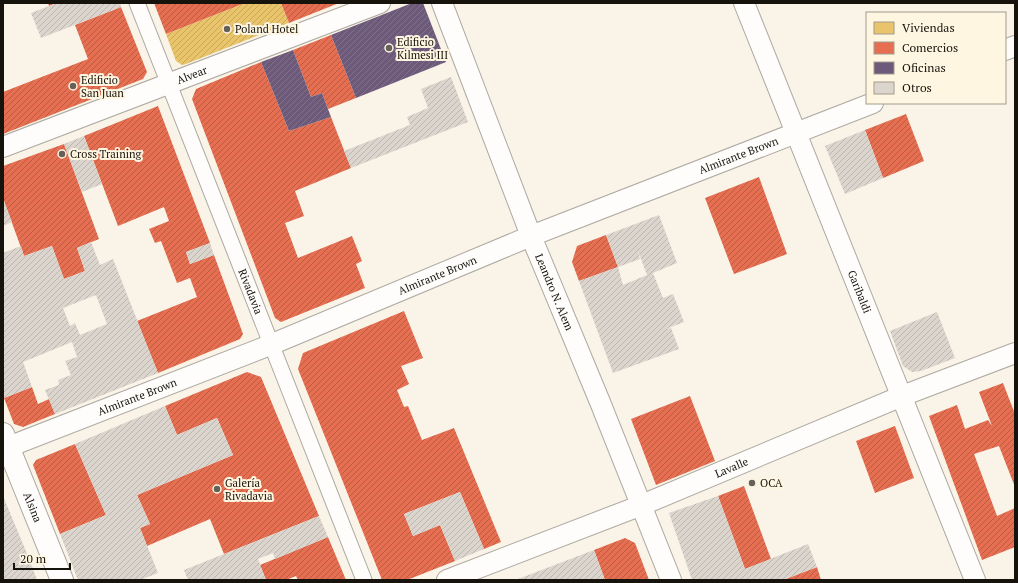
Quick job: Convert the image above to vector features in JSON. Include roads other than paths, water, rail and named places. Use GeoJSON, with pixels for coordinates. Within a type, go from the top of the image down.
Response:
{"type":"FeatureCollection","features":[{"type":"Feature","properties":{"kind":"street","name":"Rivadavia"},"geometry":{"type":"LineString","coordinates":[[137,3],[270,345],[364,580]]}},
{"type":"Feature","properties":{"kind":"street","name":"Alvear"},"geometry":{"type":"LineString","coordinates":[[3,147],[380,3]]}},
{"type":"Feature","properties":{"kind":"street","name":"Leandro N. Alem"},"geometry":{"type":"LineString","coordinates":[[442,3],[531,236],[642,505],[671,580]]}},
{"type":"Feature","properties":{"kind":"street","name":"Garibaldi"},"geometry":{"type":"LineString","coordinates":[[744,3],[975,580]]}},
{"type":"Feature","properties":{"kind":"street","name":"Almirante Brown"},"geometry":{"type":"LineString","coordinates":[[5,444],[270,345],[531,236],[871,104]]}},
{"type":"Feature","properties":{"kind":"street","name":"Lavalle"},"geometry":{"type":"LineString","coordinates":[[447,580],[642,505],[902,396],[1015,353]]}},
{"type":"Feature","properties":{"kind":"street","name":"Alsina"},"geometry":{"type":"LineString","coordinates":[[5,444],[62,580]]}},
{"type":"Feature","properties":{"kind":"place","name":"Poland Hotel"},"geometry":{"type":"Point","coordinates":[227,29]}},
{"type":"Feature","properties":{"kind":"place","name":"Edificio Kilmesi III"},"geometry":{"type":"Point","coordinates":[389,48]}},
{"type":"Feature","properties":{"kind":"place","name":"Edificio San Juan"},"geometry":{"type":"Point","coordinates":[73,86]}},
{"type":"Feature","properties":{"kind":"place","name":"Cross Training"},"geometry":{"type":"Point","coordinates":[62,154]}},
{"type":"Feature","properties":{"kind":"place","name":"OCA"},"geometry":{"type":"Point","coordinates":[752,483]}},
{"type":"Feature","properties":{"kind":"place","name":"Galería Rivadavia"},"geometry":{"type":"Point","coordinates":[217,489]}}]}
